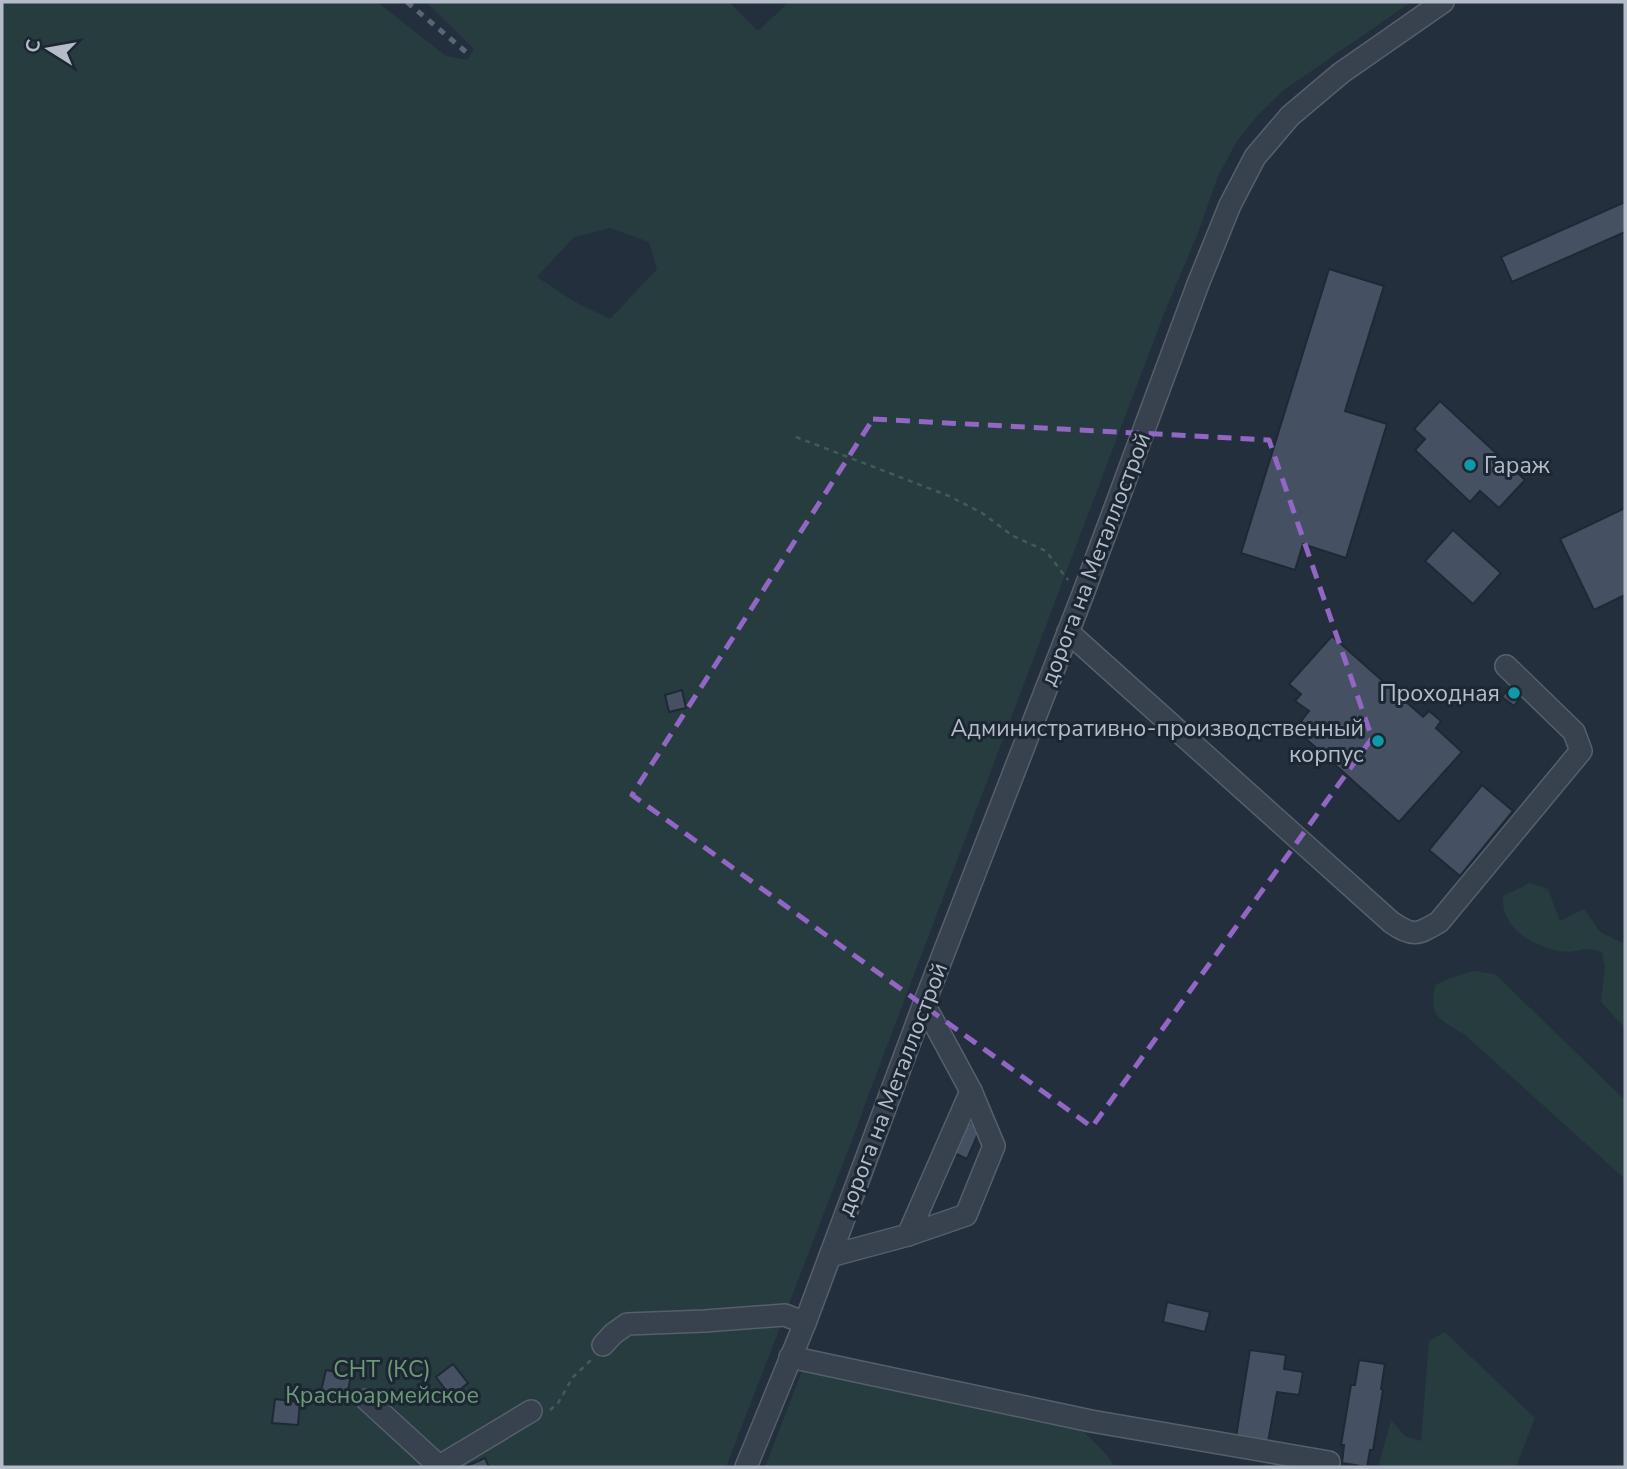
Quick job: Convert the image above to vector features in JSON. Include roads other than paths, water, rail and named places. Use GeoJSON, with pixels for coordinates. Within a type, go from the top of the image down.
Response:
{"type":"FeatureCollection","features":[{"type":"Feature","properties":{"kind":"street","name":"дорога на Металлострой"},"geometry":{"type":"LineString","coordinates":[[746,1467],[805,1323],[923,1004],[1230,205],[1255,157],[1290,116],[1341,73],[1443,2]]}},
{"type":"Feature","properties":{"kind":"street"},"geometry":{"type":"LineString","coordinates":[[1068,632],[1405,932],[1421,932],[1439,922],[1581,751],[1573,732],[1506,666]]}},
{"type":"Feature","properties":{"kind":"street"},"geometry":{"type":"LineString","coordinates":[[830,1256],[908,1235],[965,1214],[994,1146],[971,1091],[923,1004]]}},
{"type":"Feature","properties":{"kind":"street"},"geometry":{"type":"LineString","coordinates":[[908,1235],[971,1091]]}},
{"type":"Feature","properties":{"kind":"street"},"geometry":{"type":"LineString","coordinates":[[603,1345],[612,1334],[627,1324],[785,1315],[805,1323]]}},
{"type":"Feature","properties":{"kind":"street"},"geometry":{"type":"LineString","coordinates":[[790,1357],[1091,1421],[1329,1462]]}},
{"type":"Feature","properties":{"kind":"street"},"geometry":{"type":"LineString","coordinates":[[367,1400],[438,1467],[531,1412]]}},
{"type":"Feature","properties":{"kind":"railway"},"geometry":{"type":"LineString","coordinates":[[407,2],[466,52]]}},
{"type":"Feature","properties":{"kind":"place","name":"Гараж"},"geometry":{"type":"Point","coordinates":[1470,465]}},
{"type":"Feature","properties":{"kind":"place","name":"Проходная"},"geometry":{"type":"Point","coordinates":[1514,693]}},
{"type":"Feature","properties":{"kind":"place","name":"Административно-производственный корпус"},"geometry":{"type":"Point","coordinates":[1378,741]}},
{"type":"Feature","properties":{"kind":"park label","name":"СНТ (КС) Красноармейское"},"geometry":{"type":"Point","coordinates":[382,1382]}}]}
